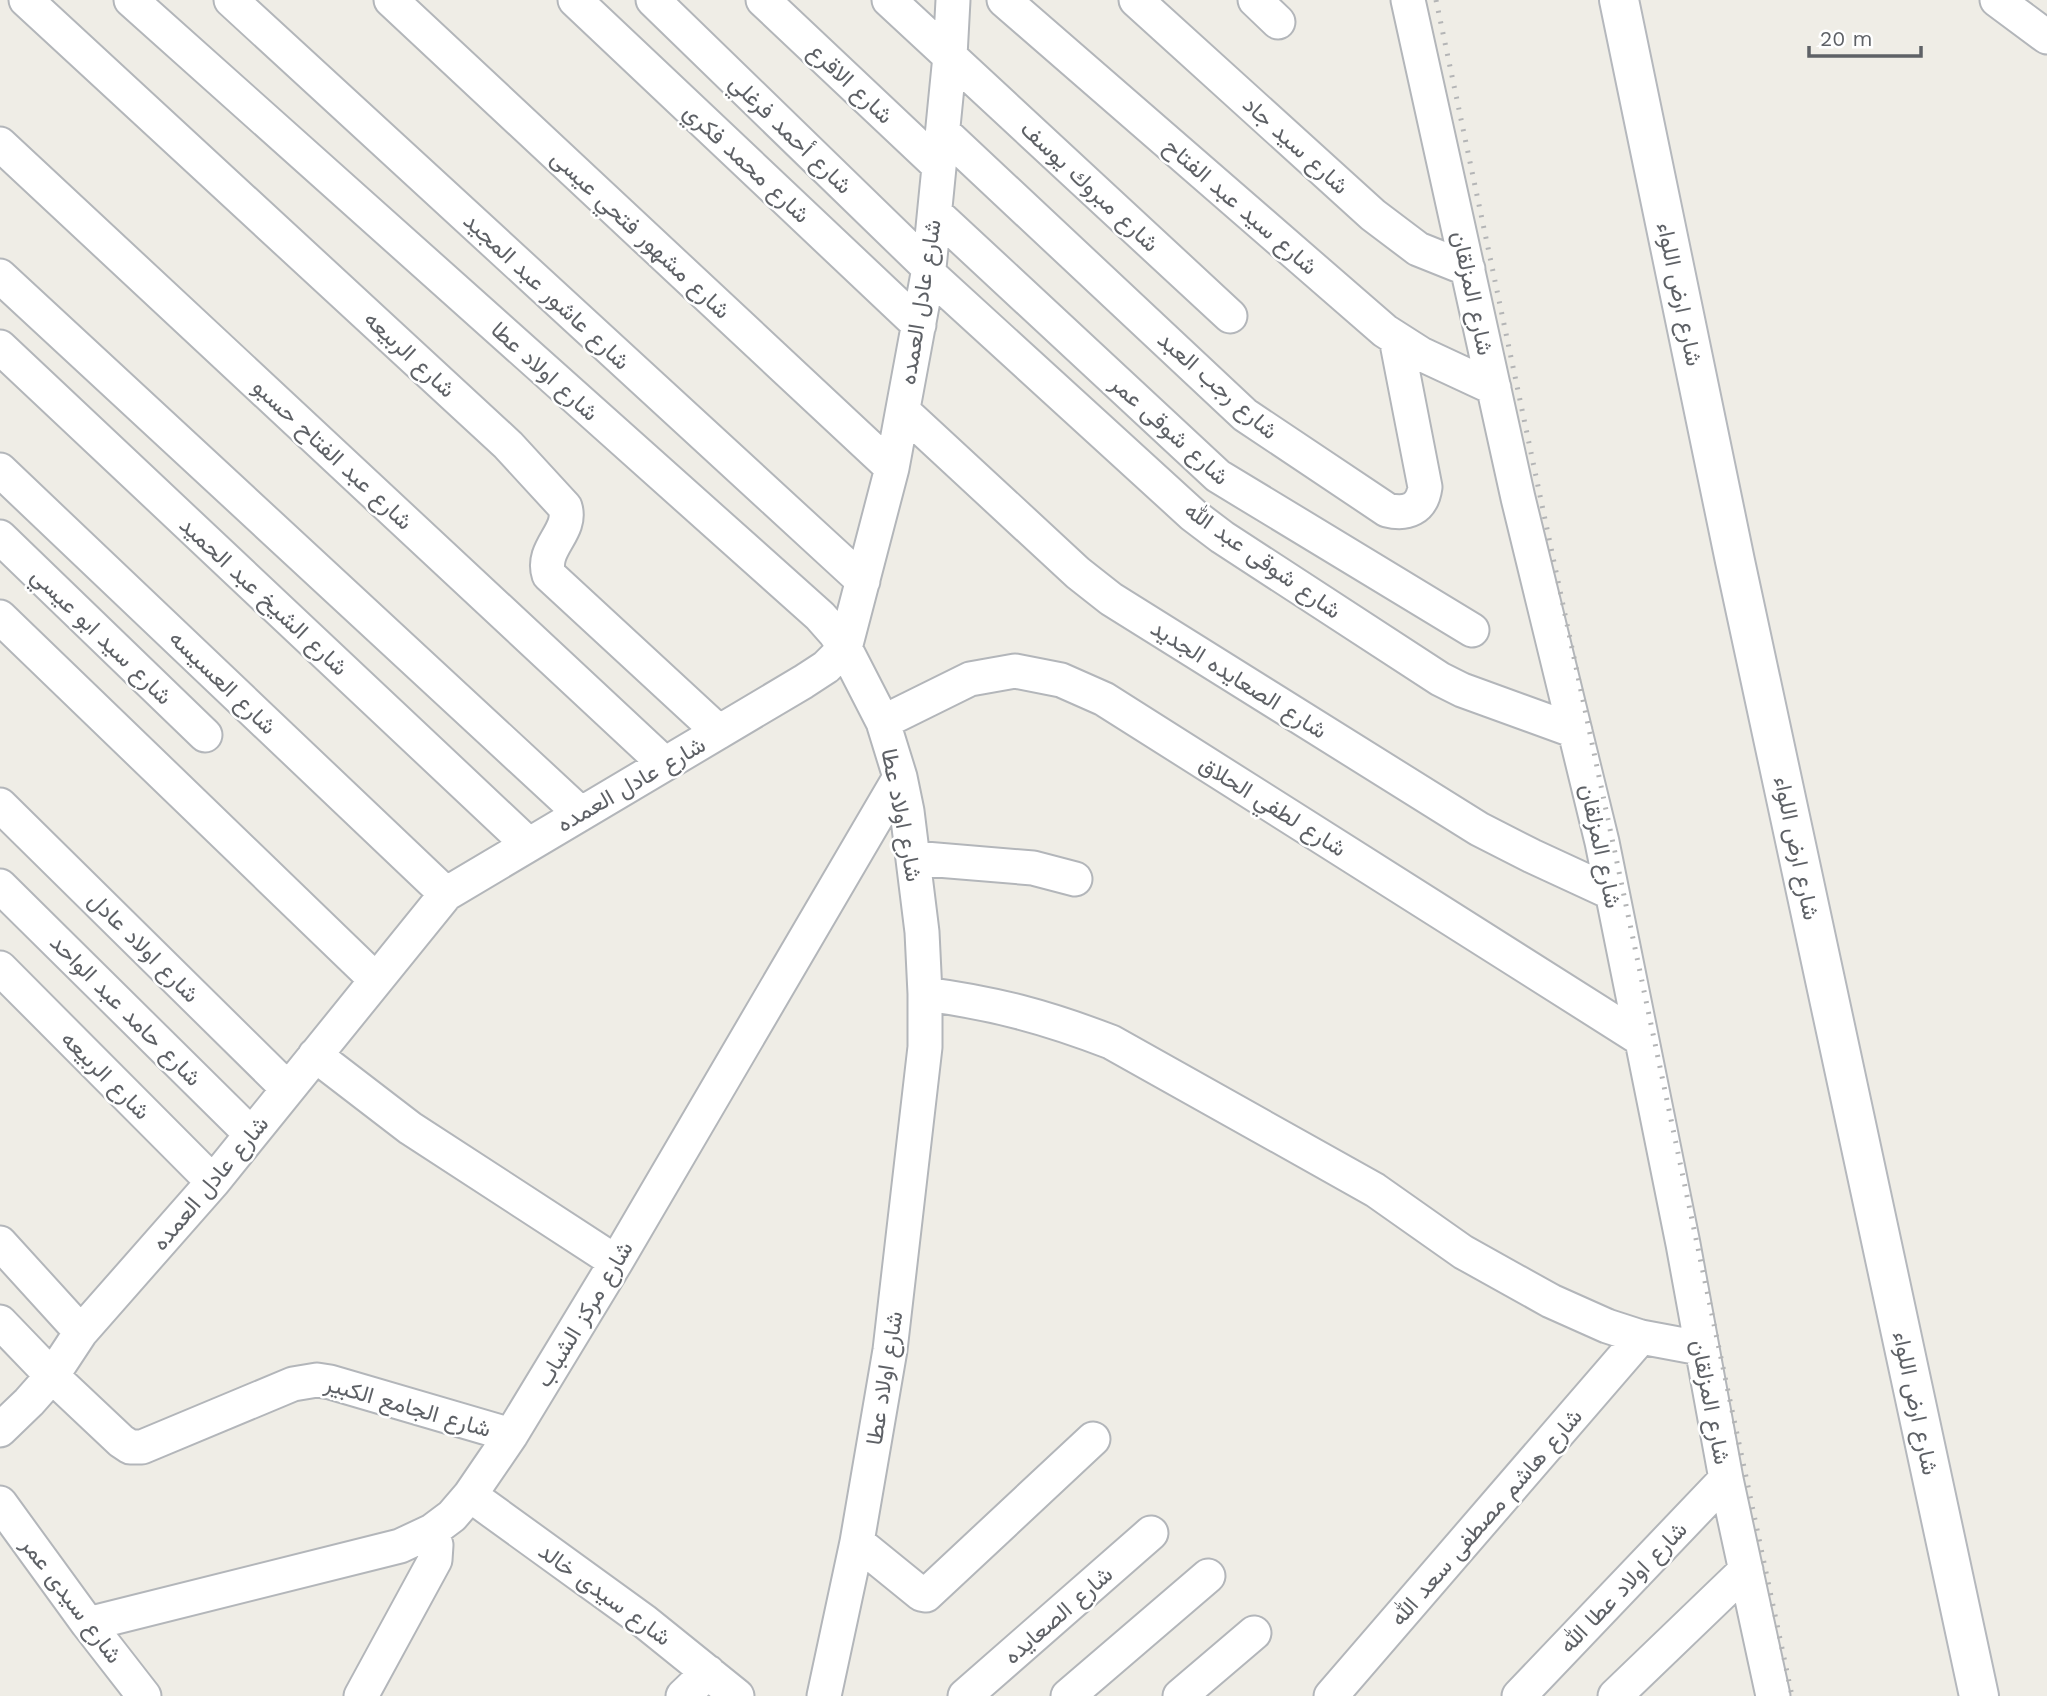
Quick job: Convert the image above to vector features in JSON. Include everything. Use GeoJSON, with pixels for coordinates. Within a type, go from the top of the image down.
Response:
{"type":"FeatureCollection","features":[{"type":"Feature","properties":{"kind":"street","name":"شارع الربيعه"},"geometry":{"type":"LineString","coordinates":[[26,0],[525,463],[559,500],[567,515],[549,553],[549,575],[719,732]]}},
{"type":"Feature","properties":{"kind":"street","name":"شارع اولاد عطا"},"geometry":{"type":"LineString","coordinates":[[131,0],[820,616],[845,648],[883,722],[900,777],[913,858],[922,932],[925,1047],[890,1350],[857,1542],[824,1696]]}},
{"type":"Feature","properties":{"kind":"street","name":"شارع عاشور عبد المجيد"},"geometry":{"type":"LineString","coordinates":[[231,0],[863,581]]}},
{"type":"Feature","properties":{"kind":"street","name":"شارع مشهور فتحي عيسى"},"geometry":{"type":"LineString","coordinates":[[391,0],[892,468]]}},
{"type":"Feature","properties":{"kind":"street","name":"شارع محمد فكري"},"geometry":{"type":"LineString","coordinates":[[575,0],[919,325]]}},
{"type":"Feature","properties":{"kind":"street","name":"شارع أحمد فرغلي"},"geometry":{"type":"LineString","coordinates":[[653,0],[928,270]]}},
{"type":"Feature","properties":{"kind":"street","name":"شارع الاقرع"},"geometry":{"type":"LineString","coordinates":[[763,0],[939,166]]}},
{"type":"Feature","properties":{"kind":"street","name":"شارع مبروك يوسف"},"geometry":{"type":"LineString","coordinates":[[889,0],[1230,316]]}},
{"type":"Feature","properties":{"kind":"street","name":"شارع عادل العمده"},"geometry":{"type":"LineString","coordinates":[[0,1430],[52,1376],[81,1332],[213,1182],[446,894],[803,682],[826,667],[845,648],[892,468],[919,325],[935,213],[953,0]]}},
{"type":"Feature","properties":{"kind":"street","name":"شارع سيد عبد الفتاح"},"geometry":{"type":"LineString","coordinates":[[1004,0],[1385,331],[1420,354],[1494,388]]}},
{"type":"Feature","properties":{"kind":"street","name":"شارع سيد جاد"},"geometry":{"type":"LineString","coordinates":[[1136,0],[1373,215],[1419,249],[1468,269]]}},
{"type":"Feature","properties":{"kind":"street","name":"شارع المزلقان"},"geometry":{"type":"LineString","coordinates":[[1408,0],[1494,388],[1612,894],[1683,1244],[1726,1479],[1773,1696]]}},
{"type":"Feature","properties":{"kind":"street","name":"شارع ارض اللواء"},"geometry":{"type":"LineString","coordinates":[[1619,0],[1735,561],[1979,1696]]}},
{"type":"Feature","properties":{"kind":"street"},"geometry":{"type":"LineString","coordinates":[[1997,0],[2047,37]]}},
{"type":"Feature","properties":{"kind":"street","name":"شارع رجب العبد"},"geometry":{"type":"LineString","coordinates":[[943,132],[1245,415],[1388,510],[1400,513],[1418,506],[1425,487],[1396,338]]}},
{"type":"Feature","properties":{"kind":"street","name":"شارع عبد الفتاح حسبو"},"geometry":{"type":"LineString","coordinates":[[0,144],[665,764]]}},
{"type":"Feature","properties":{"kind":"street","name":"شارع شوقى عمر"},"geometry":{"type":"LineString","coordinates":[[935,213],[1218,476],[1472,630]]}},
{"type":"Feature","properties":{"kind":"street","name":"شارع شوقى عبد الله"},"geometry":{"type":"LineString","coordinates":[[928,270],[1193,515],[1222,537],[1440,679],[1462,690],[1575,731]]}},
{"type":"Feature","properties":{"kind":"street"},"geometry":{"type":"LineString","coordinates":[[0,276],[580,813]]}},
{"type":"Feature","properties":{"kind":"street","name":"شارع الشيخ عبد الحميد"},"geometry":{"type":"LineString","coordinates":[[0,347],[528,844]]}},
{"type":"Feature","properties":{"kind":"street","name":"شارع الصعايده الجديد"},"geometry":{"type":"LineString","coordinates":[[903,411],[1079,573],[1111,598],[1479,829],[1612,894]]}},
{"type":"Feature","properties":{"kind":"street","name":"شارع العسيسه"},"geometry":{"type":"LineString","coordinates":[[0,470],[446,894]]}},
{"type":"Feature","properties":{"kind":"street","name":"شارع سيد ابو عيسي"},"geometry":{"type":"LineString","coordinates":[[0,537],[205,735]]}},
{"type":"Feature","properties":{"kind":"street"},"geometry":{"type":"LineString","coordinates":[[0,617],[376,980]]}},
{"type":"Feature","properties":{"kind":"street","name":"شارع لطفي الحلاق"},"geometry":{"type":"LineString","coordinates":[[883,722],[970,679],[1015,671],[1061,680],[1104,699],[1642,1039]]}},
{"type":"Feature","properties":{"kind":"street","name":"شارع مركز الشباب"},"geometry":{"type":"LineString","coordinates":[[88,1624],[400,1546],[432,1531],[453,1516],[511,1435],[616,1262],[900,777]]}},
{"type":"Feature","properties":{"kind":"street","name":"شارع اولاد عادل"},"geometry":{"type":"LineString","coordinates":[[0,805],[288,1089]]}},
{"type":"Feature","properties":{"kind":"street"},"geometry":{"type":"LineString","coordinates":[[913,858],[1033,868],[1075,879]]}},
{"type":"Feature","properties":{"kind":"street","name":"شارع حامد عبد الواحد"},"geometry":{"type":"LineString","coordinates":[[0,886],[251,1134]]}},
{"type":"Feature","properties":{"kind":"street","name":"شارع الربيعه"},"geometry":{"type":"LineString","coordinates":[[0,968],[213,1182]]}},
{"type":"Feature","properties":{"kind":"street"},"geometry":{"type":"LineString","coordinates":[[925,993],[1020,1010],[1111,1042],[1375,1190],[1464,1252],[1551,1301],[1641,1338],[1700,1348]]}},
{"type":"Feature","properties":{"kind":"street"},"geometry":{"type":"LineString","coordinates":[[315,1055],[410,1128],[616,1262]]}},
{"type":"Feature","properties":{"kind":"street"},"geometry":{"type":"LineString","coordinates":[[0,1243],[81,1332]]}},
{"type":"Feature","properties":{"kind":"street"},"geometry":{"type":"LineString","coordinates":[[0,1322],[52,1376]]}},
{"type":"Feature","properties":{"kind":"street","name":"شارع هاشم مصطفى سعد الله"},"geometry":{"type":"LineString","coordinates":[[1342,1692],[1641,1338]]}},
{"type":"Feature","properties":{"kind":"street","name":"شارع الجامع الكبير"},"geometry":{"type":"LineString","coordinates":[[52,1376],[125,1445],[136,1448],[293,1384],[317,1380],[511,1435]]}},
{"type":"Feature","properties":{"kind":"street"},"geometry":{"type":"LineString","coordinates":[[857,1542],[921,1594],[926,1595],[1093,1439]]}},
{"type":"Feature","properties":{"kind":"street","name":"شارع اولاد عطا الله"},"geometry":{"type":"LineString","coordinates":[[1519,1696],[1726,1479]]}},
{"type":"Feature","properties":{"kind":"street","name":"شارع سيدى خالد"},"geometry":{"type":"LineString","coordinates":[[470,1495],[644,1621],[737,1696]]}},
{"type":"Feature","properties":{"kind":"street","name":"شارع سيدى عمر"},"geometry":{"type":"LineString","coordinates":[[0,1503],[144,1696]]}},
{"type":"Feature","properties":{"kind":"street"},"geometry":{"type":"LineString","coordinates":[[361,1696],[435,1560],[436,1545],[432,1531]]}},
{"type":"Feature","properties":{"kind":"street","name":"شارع الصعايده"},"geometry":{"type":"LineString","coordinates":[[965,1696],[1151,1533]]}},
{"type":"Feature","properties":{"kind":"street"},"geometry":{"type":"LineString","coordinates":[[1615,1696],[1745,1570]]}},
{"type":"Feature","properties":{"kind":"street"},"geometry":{"type":"LineString","coordinates":[[1068,1696],[1208,1576]]}},
{"type":"Feature","properties":{"kind":"street"},"geometry":{"type":"LineString","coordinates":[[1180,1696],[1254,1633]]}},
{"type":"Feature","properties":{"kind":"street"},"geometry":{"type":"LineString","coordinates":[[683,1696],[708,1672]]}},
{"type":"Feature","properties":{"kind":"railway"},"geometry":{"type":"LineString","coordinates":[[1436,0],[1792,1696]]}}]}
